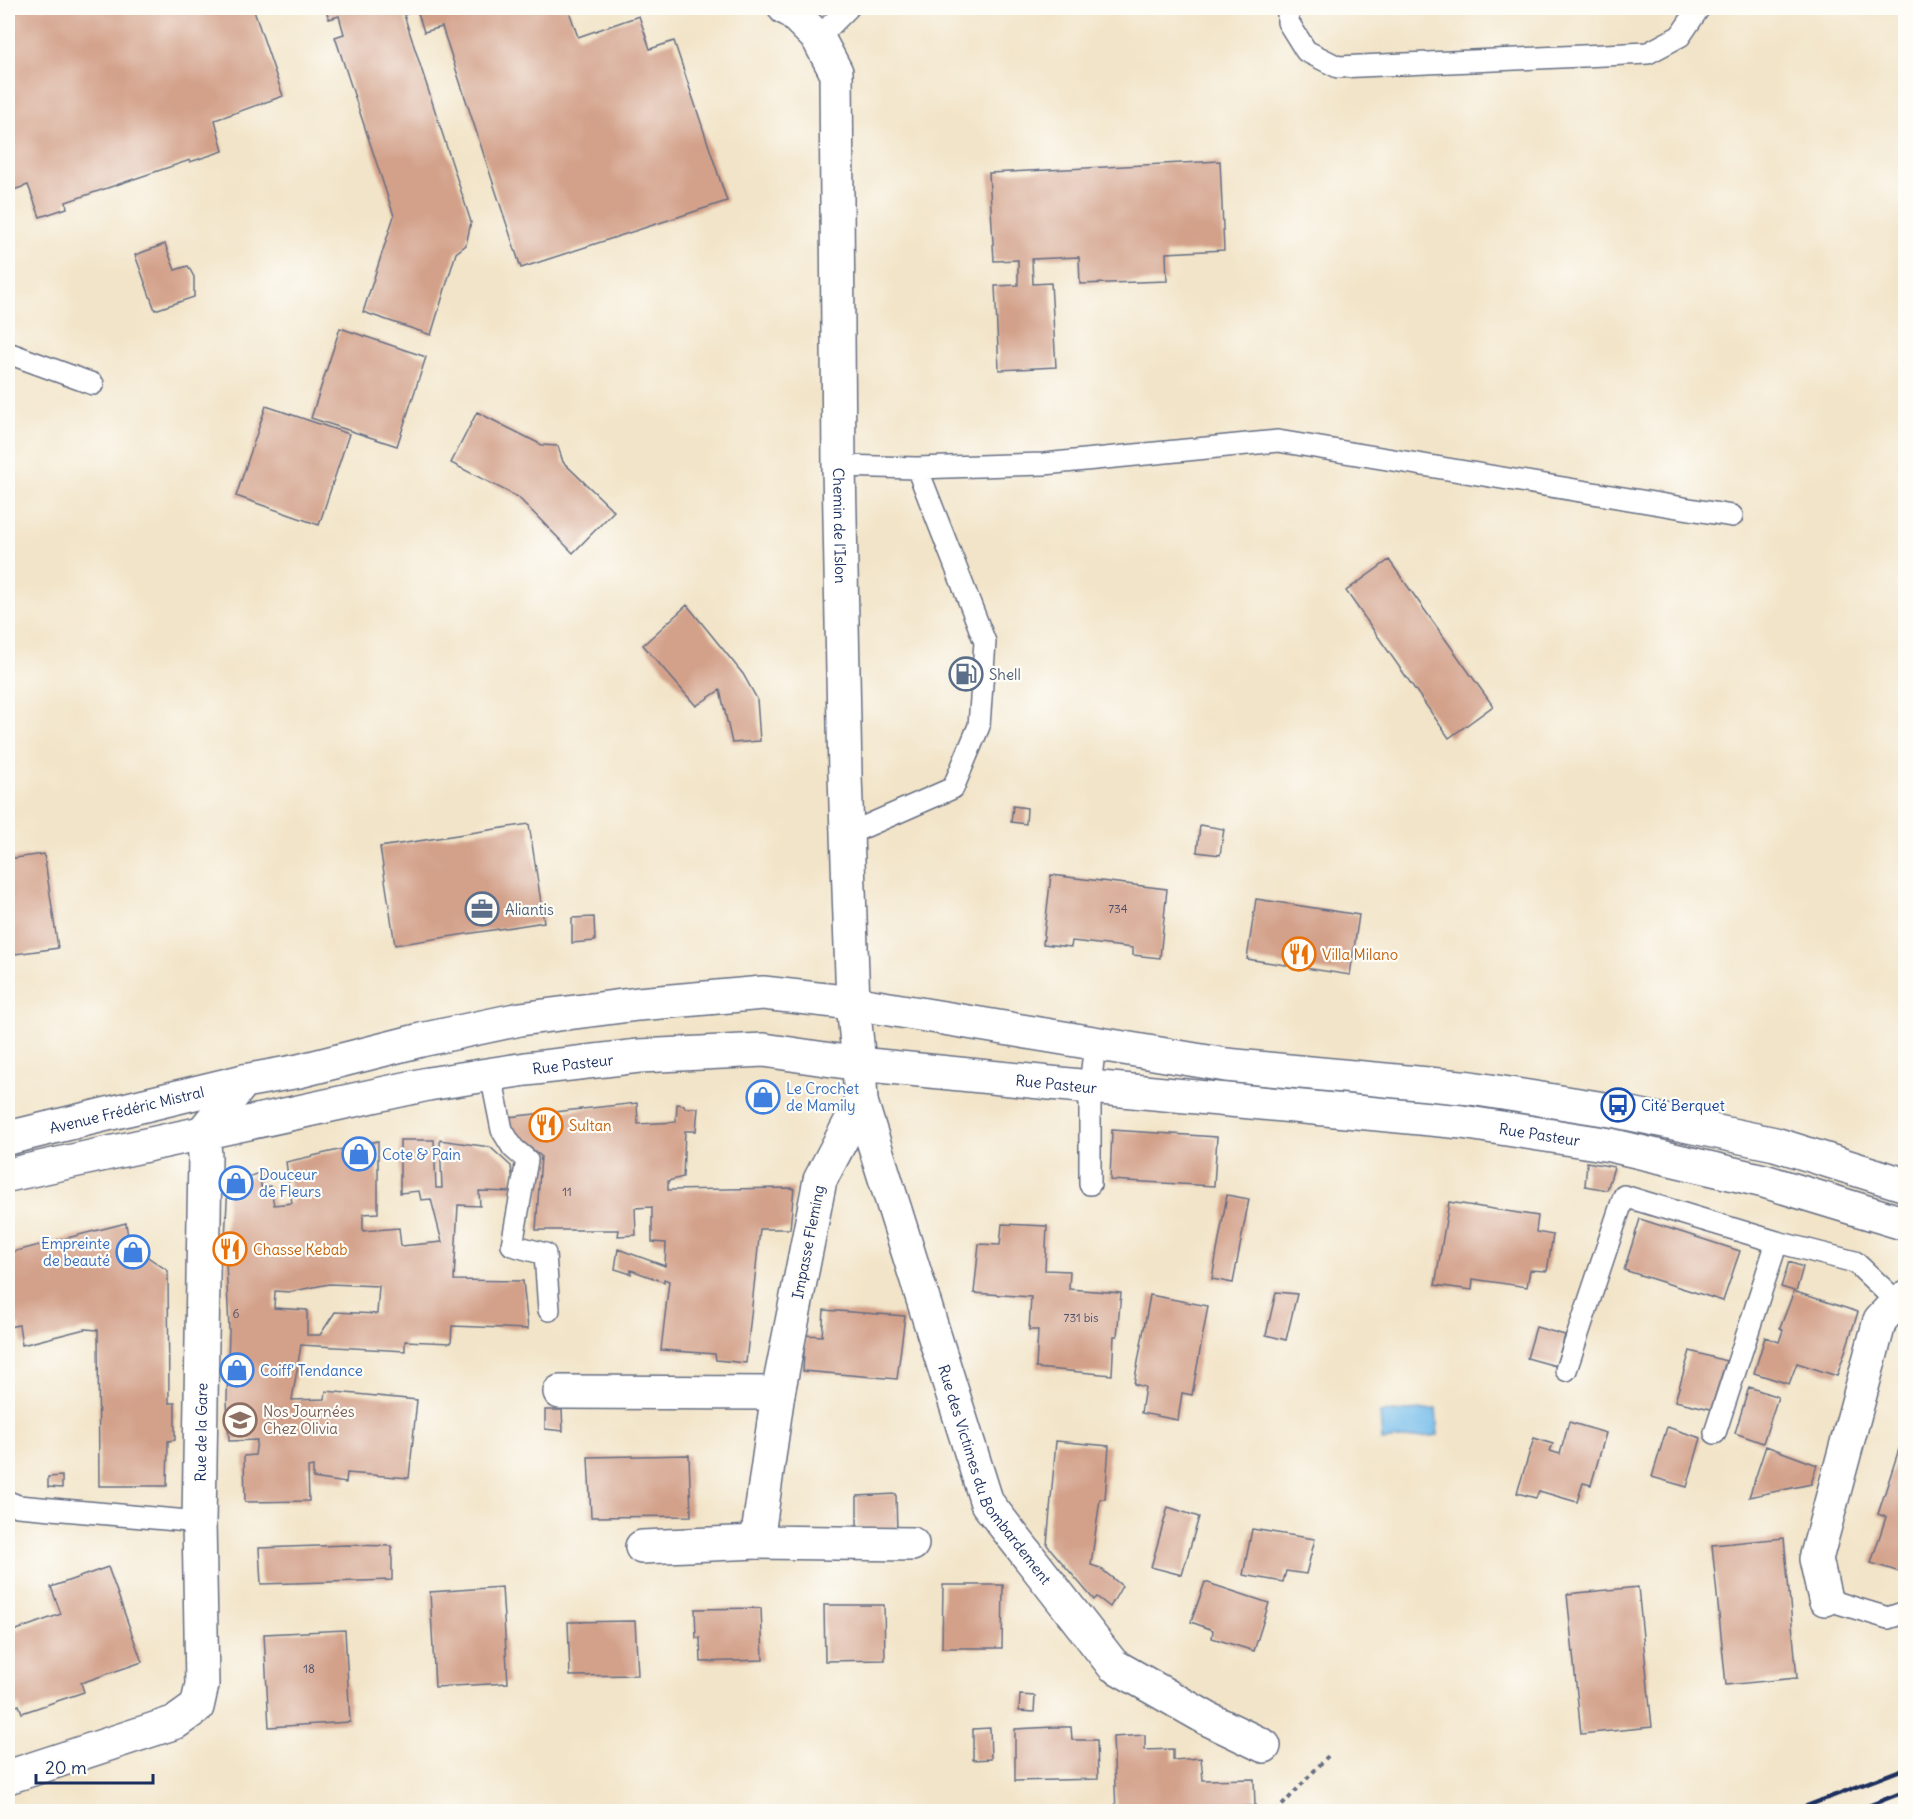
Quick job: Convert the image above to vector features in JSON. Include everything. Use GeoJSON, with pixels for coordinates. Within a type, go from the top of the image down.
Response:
{"type":"FeatureCollection","features":[{"type":"Feature","properties":{"kind":"main road","name":"Chemin de l'Islon"},"geometry":{"type":"LineString","coordinates":[[784,8],[790,10],[818,38],[836,72],[838,466],[846,835],[853,1003],[859,1064]]}},
{"type":"Feature","properties":{"kind":"main road"},"geometry":{"type":"LineString","coordinates":[[8,1176],[203,1132],[244,1081],[299,1071],[443,1035],[520,1019],[638,1004],[763,993],[853,1003],[1226,1065],[1471,1088],[1617,1111],[1775,1144],[1905,1185]]}},
{"type":"Feature","properties":{"kind":"main road","name":"Rue Pasteur"},"geometry":{"type":"LineString","coordinates":[[203,1132],[428,1084],[526,1069],[639,1056],[764,1050],[859,1064],[1462,1122],[1610,1144],[1764,1181],[1905,1224]]}},
{"type":"Feature","properties":{"kind":"main road"},"geometry":{"type":"LineString","coordinates":[[859,1064],[861,1102]]}},
{"type":"Feature","properties":{"kind":"main road","name":"Avenue Frédéric Mistral"},"geometry":{"type":"LineString","coordinates":[[8,1137],[244,1081]]}},
{"type":"Feature","properties":{"kind":"main road","name":"Impasse Fleming"},"geometry":{"type":"LineString","coordinates":[[758,1542],[778,1393],[820,1180],[861,1102]]}},
{"type":"Feature","properties":{"kind":"main road","name":"Rue des Victimes du Bombardement"},"geometry":{"type":"LineString","coordinates":[[861,1102],[987,1503],[1113,1665],[1208,1719],[1264,1746]]}},
{"type":"Feature","properties":{"kind":"main road","name":"Avenue Frédéric Mistral"},"geometry":{"type":"LineString","coordinates":[[8,1157],[224,1107]]}},
{"type":"Feature","properties":{"kind":"main road","name":"Rue de la Gare"},"geometry":{"type":"LineString","coordinates":[[8,1778],[176,1722],[197,1707],[202,1685],[199,1522],[205,1156],[203,1132]]}},
{"type":"Feature","properties":{"kind":"main road"},"geometry":{"type":"LineString","coordinates":[[1826,1599],[1816,1559],[1880,1320],[1901,1300]]}},
{"type":"Feature","properties":{"kind":"main road"},"geometry":{"type":"LineString","coordinates":[[560,1392],[778,1393]]}},
{"type":"Feature","properties":{"kind":"main road"},"geometry":{"type":"LineString","coordinates":[[642,1546],[758,1542],[912,1544]]}},
{"type":"Feature","properties":{"kind":"lane"},"geometry":{"type":"LineString","coordinates":[[818,38],[848,8]]}},
{"type":"Feature","properties":{"kind":"lane"},"geometry":{"type":"LineString","coordinates":[[1288,8],[1288,22],[1306,51],[1338,67],[1648,53],[1680,36],[1699,8]]}},
{"type":"Feature","properties":{"kind":"lane"},"geometry":{"type":"LineString","coordinates":[[8,352],[93,384]]}},
{"type":"Feature","properties":{"kind":"lane"},"geometry":{"type":"LineString","coordinates":[[838,466],[917,468],[1044,464],[1278,441],[1732,516]]}},
{"type":"Feature","properties":{"kind":"lane"},"geometry":{"type":"LineString","coordinates":[[846,835],[953,788],[979,726],[985,642],[917,468]]}},
{"type":"Feature","properties":{"kind":"lane"},"geometry":{"type":"LineString","coordinates":[[1090,1184],[1090,1087],[1095,1043]]}},
{"type":"Feature","properties":{"kind":"lane"},"geometry":{"type":"LineString","coordinates":[[491,1075],[502,1130],[513,1148],[527,1160],[512,1245],[545,1254],[549,1310]]}},
{"type":"Feature","properties":{"kind":"lane"},"geometry":{"type":"LineString","coordinates":[[1566,1370],[1624,1196],[1777,1242],[1855,1262],[1901,1300]]}},
{"type":"Feature","properties":{"kind":"lane"},"geometry":{"type":"LineString","coordinates":[[1715,1433],[1777,1242]]}},
{"type":"Feature","properties":{"kind":"lane"},"geometry":{"type":"LineString","coordinates":[[8,1502],[18,1506],[199,1522]]}},
{"type":"Feature","properties":{"kind":"lane"},"geometry":{"type":"LineString","coordinates":[[1826,1599],[1888,1618],[1905,1612]]}},
{"type":"Feature","properties":{"kind":"path"},"geometry":{"type":"LineString","coordinates":[[1276,1812],[1329,1756]]}},
{"type":"Feature","properties":{"kind":"water"},"geometry":{"type":"Polygon","coordinates":[[[1436,1409],[1438,1435],[1382,1441],[1380,1413],[1436,1409]]]}},
{"type":"Feature","properties":{"kind":"building"},"geometry":{"type":"Polygon","coordinates":[[[8,8],[253,8],[283,96],[215,120],[223,151],[66,202],[67,208],[40,217],[28,185],[8,192],[8,8]]]}},
{"type":"Feature","properties":{"kind":"building"},"geometry":{"type":"Polygon","coordinates":[[[325,8],[568,8],[578,37],[639,16],[650,49],[674,41],[727,201],[521,268],[442,27],[424,32],[418,13],[414,11],[404,15],[471,222],[466,245],[456,253],[431,335],[363,312],[394,216],[335,37],[344,34],[339,16],[329,19],[325,8]]]}},
{"type":"Feature","properties":{"kind":"building"},"geometry":{"type":"Polygon","coordinates":[[[1220,161],[1224,250],[1166,253],[1167,281],[1080,284],[1079,257],[1032,259],[1033,284],[1051,283],[1056,367],[999,370],[995,286],[1018,285],[1018,260],[994,261],[989,173],[1220,161]]]}},
{"type":"Feature","properties":{"kind":"building"},"geometry":{"type":"Polygon","coordinates":[[[165,244],[175,270],[188,266],[194,277],[194,297],[155,310],[135,255],[165,244]]]}},
{"type":"Feature","properties":{"kind":"building"},"geometry":{"type":"Polygon","coordinates":[[[340,328],[426,357],[397,446],[311,418],[340,328]]]}},
{"type":"Feature","properties":{"kind":"building"},"geometry":{"type":"Polygon","coordinates":[[[266,406],[349,434],[319,525],[236,496],[266,406]]]}},
{"type":"Feature","properties":{"kind":"building"},"geometry":{"type":"Polygon","coordinates":[[[477,412],[542,445],[558,446],[563,462],[614,511],[573,553],[518,497],[451,463],[477,412]]]}},
{"type":"Feature","properties":{"kind":"building"},"geometry":{"type":"Polygon","coordinates":[[[1389,560],[1493,706],[1449,738],[1346,591],[1389,560]]]}},
{"type":"Feature","properties":{"kind":"building"},"geometry":{"type":"Polygon","coordinates":[[[687,605],[743,674],[757,699],[760,741],[732,743],[720,690],[696,706],[643,645],[687,605]]]}},
{"type":"Feature","properties":{"kind":"building"},"geometry":{"type":"Polygon","coordinates":[[[1013,806],[1027,808],[1026,824],[1011,822],[1013,806]]]}},
{"type":"Feature","properties":{"kind":"building"},"geometry":{"type":"Polygon","coordinates":[[[529,824],[544,922],[395,945],[380,847],[529,824]]]}},
{"type":"Feature","properties":{"kind":"building"},"geometry":{"type":"Polygon","coordinates":[[[1200,825],[1224,829],[1220,855],[1197,852],[1200,825]]]}},
{"type":"Feature","properties":{"kind":"building"},"geometry":{"type":"Polygon","coordinates":[[[44,854],[58,948],[8,955],[8,859],[44,854]]]}},
{"type":"Feature","properties":{"kind":"building"},"geometry":{"type":"Polygon","coordinates":[[[1051,875],[1167,889],[1160,958],[1133,955],[1133,948],[1072,941],[1071,947],[1043,944],[1051,875]]]}},
{"type":"Feature","properties":{"kind":"building"},"geometry":{"type":"Polygon","coordinates":[[[1256,899],[1359,915],[1350,975],[1247,959],[1256,899]]]}},
{"type":"Feature","properties":{"kind":"building"},"geometry":{"type":"Polygon","coordinates":[[[594,917],[595,941],[572,943],[572,918],[594,917]]]}},
{"type":"Feature","properties":{"kind":"building"},"geometry":{"type":"Polygon","coordinates":[[[637,1103],[638,1124],[676,1122],[677,1104],[684,1105],[685,1108],[698,1108],[696,1131],[685,1131],[683,1177],[668,1181],[668,1190],[794,1188],[790,1229],[760,1229],[746,1363],[716,1360],[715,1354],[661,1350],[669,1281],[664,1279],[664,1282],[631,1270],[631,1274],[615,1269],[618,1249],[665,1266],[666,1243],[652,1242],[652,1207],[635,1208],[636,1235],[618,1236],[619,1230],[536,1230],[541,1156],[510,1132],[508,1117],[637,1103]]]}},
{"type":"Feature","properties":{"kind":"building"},"geometry":{"type":"Polygon","coordinates":[[[1112,1130],[1217,1137],[1214,1186],[1110,1180],[1112,1130]]]}},
{"type":"Feature","properties":{"kind":"building"},"geometry":{"type":"Polygon","coordinates":[[[400,1140],[434,1140],[436,1188],[442,1188],[440,1140],[490,1147],[511,1166],[514,1192],[479,1191],[480,1206],[458,1205],[454,1280],[523,1281],[528,1329],[452,1326],[451,1343],[405,1341],[405,1351],[301,1345],[292,1400],[325,1399],[326,1391],[417,1400],[409,1478],[347,1473],[346,1483],[313,1478],[313,1466],[308,1467],[309,1501],[245,1502],[244,1456],[255,1455],[257,1440],[229,1441],[227,1400],[229,1330],[225,1238],[228,1185],[261,1172],[261,1187],[270,1186],[274,1205],[292,1203],[286,1162],[378,1141],[378,1213],[363,1214],[363,1231],[399,1228],[401,1246],[442,1242],[431,1199],[421,1200],[419,1191],[400,1193],[400,1140]],[[329,1284],[289,1292],[275,1291],[274,1308],[307,1310],[307,1335],[320,1335],[335,1312],[377,1314],[379,1286],[329,1284]]]}},
{"type":"Feature","properties":{"kind":"building"},"geometry":{"type":"Polygon","coordinates":[[[1587,1162],[1614,1167],[1607,1190],[1585,1186],[1587,1162]]]}},
{"type":"Feature","properties":{"kind":"building"},"geometry":{"type":"Polygon","coordinates":[[[1227,1195],[1249,1199],[1233,1283],[1212,1279],[1227,1195]]]}},
{"type":"Feature","properties":{"kind":"building"},"geometry":{"type":"Polygon","coordinates":[[[1449,1202],[1538,1216],[1536,1232],[1553,1235],[1547,1271],[1530,1270],[1527,1287],[1473,1279],[1472,1290],[1435,1285],[1449,1202]]]}},
{"type":"Feature","properties":{"kind":"building"},"geometry":{"type":"Polygon","coordinates":[[[1640,1219],[1740,1251],[1723,1301],[1624,1270],[1640,1219]]]}},
{"type":"Feature","properties":{"kind":"building"},"geometry":{"type":"Polygon","coordinates":[[[126,1223],[129,1244],[168,1271],[169,1403],[175,1403],[175,1440],[168,1441],[167,1486],[99,1486],[98,1330],[85,1329],[22,1345],[19,1325],[8,1327],[8,1253],[126,1223]]]}},
{"type":"Feature","properties":{"kind":"building"},"geometry":{"type":"Polygon","coordinates":[[[1002,1224],[1047,1226],[1045,1270],[1070,1271],[1069,1289],[1121,1293],[1117,1336],[1114,1336],[1112,1375],[1036,1368],[1038,1330],[1029,1330],[1031,1297],[974,1293],[979,1244],[1000,1245],[1002,1224]]]}},
{"type":"Feature","properties":{"kind":"building"},"geometry":{"type":"Polygon","coordinates":[[[1789,1262],[1803,1267],[1796,1292],[1858,1312],[1837,1376],[1797,1363],[1789,1384],[1754,1373],[1765,1337],[1779,1342],[1783,1330],[1780,1328],[1794,1291],[1781,1287],[1789,1262]]]}},
{"type":"Feature","properties":{"kind":"building"},"geometry":{"type":"Polygon","coordinates":[[[1276,1292],[1297,1294],[1286,1340],[1266,1335],[1276,1292]]]}},
{"type":"Feature","properties":{"kind":"building"},"geometry":{"type":"Polygon","coordinates":[[[1150,1295],[1208,1306],[1192,1395],[1182,1393],[1178,1420],[1141,1413],[1145,1387],[1134,1384],[1150,1295]]]}},
{"type":"Feature","properties":{"kind":"building"},"geometry":{"type":"Polygon","coordinates":[[[824,1310],[905,1316],[897,1379],[803,1371],[805,1335],[822,1336],[824,1310]]]}},
{"type":"Feature","properties":{"kind":"building"},"geometry":{"type":"Polygon","coordinates":[[[1536,1327],[1565,1335],[1556,1366],[1527,1358],[1536,1327]]]}},
{"type":"Feature","properties":{"kind":"building"},"geometry":{"type":"Polygon","coordinates":[[[1690,1351],[1726,1361],[1711,1409],[1675,1401],[1690,1351]]]}},
{"type":"Feature","properties":{"kind":"building"},"geometry":{"type":"Polygon","coordinates":[[[1749,1387],[1778,1397],[1763,1443],[1735,1433],[1749,1387]]]}},
{"type":"Feature","properties":{"kind":"building"},"geometry":{"type":"Polygon","coordinates":[[[545,1410],[562,1410],[563,1431],[545,1429],[545,1410]]]}},
{"type":"Feature","properties":{"kind":"building"},"geometry":{"type":"Polygon","coordinates":[[[1569,1422],[1606,1433],[1591,1485],[1583,1483],[1577,1502],[1539,1491],[1536,1498],[1517,1493],[1534,1438],[1553,1444],[1550,1451],[1560,1454],[1569,1422]]]}},
{"type":"Feature","properties":{"kind":"building"},"geometry":{"type":"Polygon","coordinates":[[[1667,1427],[1701,1438],[1687,1487],[1652,1477],[1667,1427]]]}},
{"type":"Feature","properties":{"kind":"building"},"geometry":{"type":"Polygon","coordinates":[[[1056,1441],[1109,1446],[1105,1499],[1100,1499],[1091,1565],[1100,1568],[1122,1586],[1110,1607],[1097,1597],[1094,1600],[1047,1545],[1056,1441]]]}},
{"type":"Feature","properties":{"kind":"building"},"geometry":{"type":"Polygon","coordinates":[[[1766,1446],[1817,1465],[1811,1484],[1749,1497],[1766,1446]]]}},
{"type":"Feature","properties":{"kind":"building"},"geometry":{"type":"Polygon","coordinates":[[[1899,1449],[1906,1452],[1906,1574],[1871,1563],[1886,1517],[1878,1514],[1899,1449]]]}},
{"type":"Feature","properties":{"kind":"building"},"geometry":{"type":"Polygon","coordinates":[[[689,1455],[691,1516],[591,1517],[588,1457],[689,1455]]]}},
{"type":"Feature","properties":{"kind":"building"},"geometry":{"type":"Polygon","coordinates":[[[62,1476],[62,1488],[48,1487],[48,1477],[62,1476]]]}},
{"type":"Feature","properties":{"kind":"building"},"geometry":{"type":"Polygon","coordinates":[[[896,1494],[897,1532],[857,1532],[857,1496],[896,1494]]]}},
{"type":"Feature","properties":{"kind":"building"},"geometry":{"type":"Polygon","coordinates":[[[1168,1507],[1199,1517],[1182,1575],[1151,1567],[1168,1507]]]}},
{"type":"Feature","properties":{"kind":"building"},"geometry":{"type":"Polygon","coordinates":[[[1252,1529],[1315,1539],[1306,1574],[1286,1571],[1283,1582],[1243,1575],[1252,1529]]]}},
{"type":"Feature","properties":{"kind":"building"},"geometry":{"type":"Polygon","coordinates":[[[1784,1538],[1797,1678],[1726,1685],[1712,1545],[1784,1538]]]}},
{"type":"Feature","properties":{"kind":"building"},"geometry":{"type":"Polygon","coordinates":[[[392,1546],[392,1580],[261,1584],[259,1548],[392,1546]]]}},
{"type":"Feature","properties":{"kind":"building"},"geometry":{"type":"Polygon","coordinates":[[[108,1567],[142,1662],[81,1683],[84,1692],[22,1713],[19,1705],[8,1709],[8,1633],[61,1614],[51,1587],[108,1567]]]}},
{"type":"Feature","properties":{"kind":"building"},"geometry":{"type":"Polygon","coordinates":[[[1205,1582],[1269,1603],[1254,1651],[1212,1638],[1213,1630],[1191,1622],[1205,1582]]]}},
{"type":"Feature","properties":{"kind":"building"},"geometry":{"type":"Polygon","coordinates":[[[943,1585],[1003,1585],[1002,1648],[942,1648],[943,1585]]]}},
{"type":"Feature","properties":{"kind":"building"},"geometry":{"type":"Polygon","coordinates":[[[502,1587],[508,1683],[435,1687],[430,1592],[502,1587]]]}},
{"type":"Feature","properties":{"kind":"building"},"geometry":{"type":"Polygon","coordinates":[[[1638,1587],[1652,1727],[1581,1734],[1567,1594],[1638,1587]]]}},
{"type":"Feature","properties":{"kind":"building"},"geometry":{"type":"Polygon","coordinates":[[[824,1605],[884,1605],[885,1660],[825,1661],[824,1605]]]}},
{"type":"Feature","properties":{"kind":"building"},"geometry":{"type":"Polygon","coordinates":[[[761,1608],[763,1660],[701,1662],[700,1638],[696,1638],[695,1609],[761,1608]]]}},
{"type":"Feature","properties":{"kind":"building"},"geometry":{"type":"Polygon","coordinates":[[[635,1621],[638,1675],[570,1676],[568,1622],[635,1621]]]}},
{"type":"Feature","properties":{"kind":"building"},"geometry":{"type":"Polygon","coordinates":[[[345,1630],[350,1722],[269,1727],[264,1634],[345,1630]]]}},
{"type":"Feature","properties":{"kind":"building"},"geometry":{"type":"Polygon","coordinates":[[[1020,1695],[1035,1696],[1034,1712],[1019,1711],[1020,1695]]]}},
{"type":"Feature","properties":{"kind":"building"},"geometry":{"type":"Polygon","coordinates":[[[1071,1727],[1072,1740],[1097,1740],[1098,1779],[1015,1781],[1015,1729],[1071,1727]]]}},
{"type":"Feature","properties":{"kind":"building"},"geometry":{"type":"Polygon","coordinates":[[[990,1728],[991,1759],[973,1760],[973,1729],[990,1728]]]}},
{"type":"Feature","properties":{"kind":"building"},"geometry":{"type":"Polygon","coordinates":[[[1145,1735],[1145,1750],[1173,1749],[1173,1760],[1201,1758],[1203,1780],[1254,1779],[1255,1806],[1116,1812],[1113,1737],[1145,1735]]]}},
{"type":"Feature","properties":{"kind":"railway"},"geometry":{"type":"LineString","coordinates":[[1791,1812],[1906,1768]]}},
{"type":"Feature","properties":{"kind":"railway"},"geometry":{"type":"LineString","coordinates":[[1853,1812],[1906,1791]]}},
{"type":"Feature","properties":{"kind":"place","name":"Shell"},"geometry":{"type":"Point","coordinates":[966,674]}},
{"type":"Feature","properties":{"kind":"place","name":"Aliantis"},"geometry":{"type":"Point","coordinates":[482,909]}},
{"type":"Feature","properties":{"kind":"place","name":"Villa Milano"},"geometry":{"type":"Point","coordinates":[1299,954]}},
{"type":"Feature","properties":{"kind":"place","name":"Le Crochet de Mamily"},"geometry":{"type":"Point","coordinates":[763,1097]}},
{"type":"Feature","properties":{"kind":"place","name":"Cité Berquet"},"geometry":{"type":"Point","coordinates":[1618,1105]}},
{"type":"Feature","properties":{"kind":"place","name":"Sultan"},"geometry":{"type":"Point","coordinates":[546,1125]}},
{"type":"Feature","properties":{"kind":"place","name":"Cote & Pain"},"geometry":{"type":"Point","coordinates":[359,1154]}},
{"type":"Feature","properties":{"kind":"place","name":"Douceur de Fleurs"},"geometry":{"type":"Point","coordinates":[236,1183]}},
{"type":"Feature","properties":{"kind":"place","name":"Chasse Kebab"},"geometry":{"type":"Point","coordinates":[230,1249]}},
{"type":"Feature","properties":{"kind":"place","name":"Empreinte de beauté"},"geometry":{"type":"Point","coordinates":[133,1252]}},
{"type":"Feature","properties":{"kind":"place","name":"Coiff' Tendance"},"geometry":{"type":"Point","coordinates":[237,1370]}},
{"type":"Feature","properties":{"kind":"place","name":"Nos Journées Chez Olivia"},"geometry":{"type":"Point","coordinates":[240,1420]}}]}
